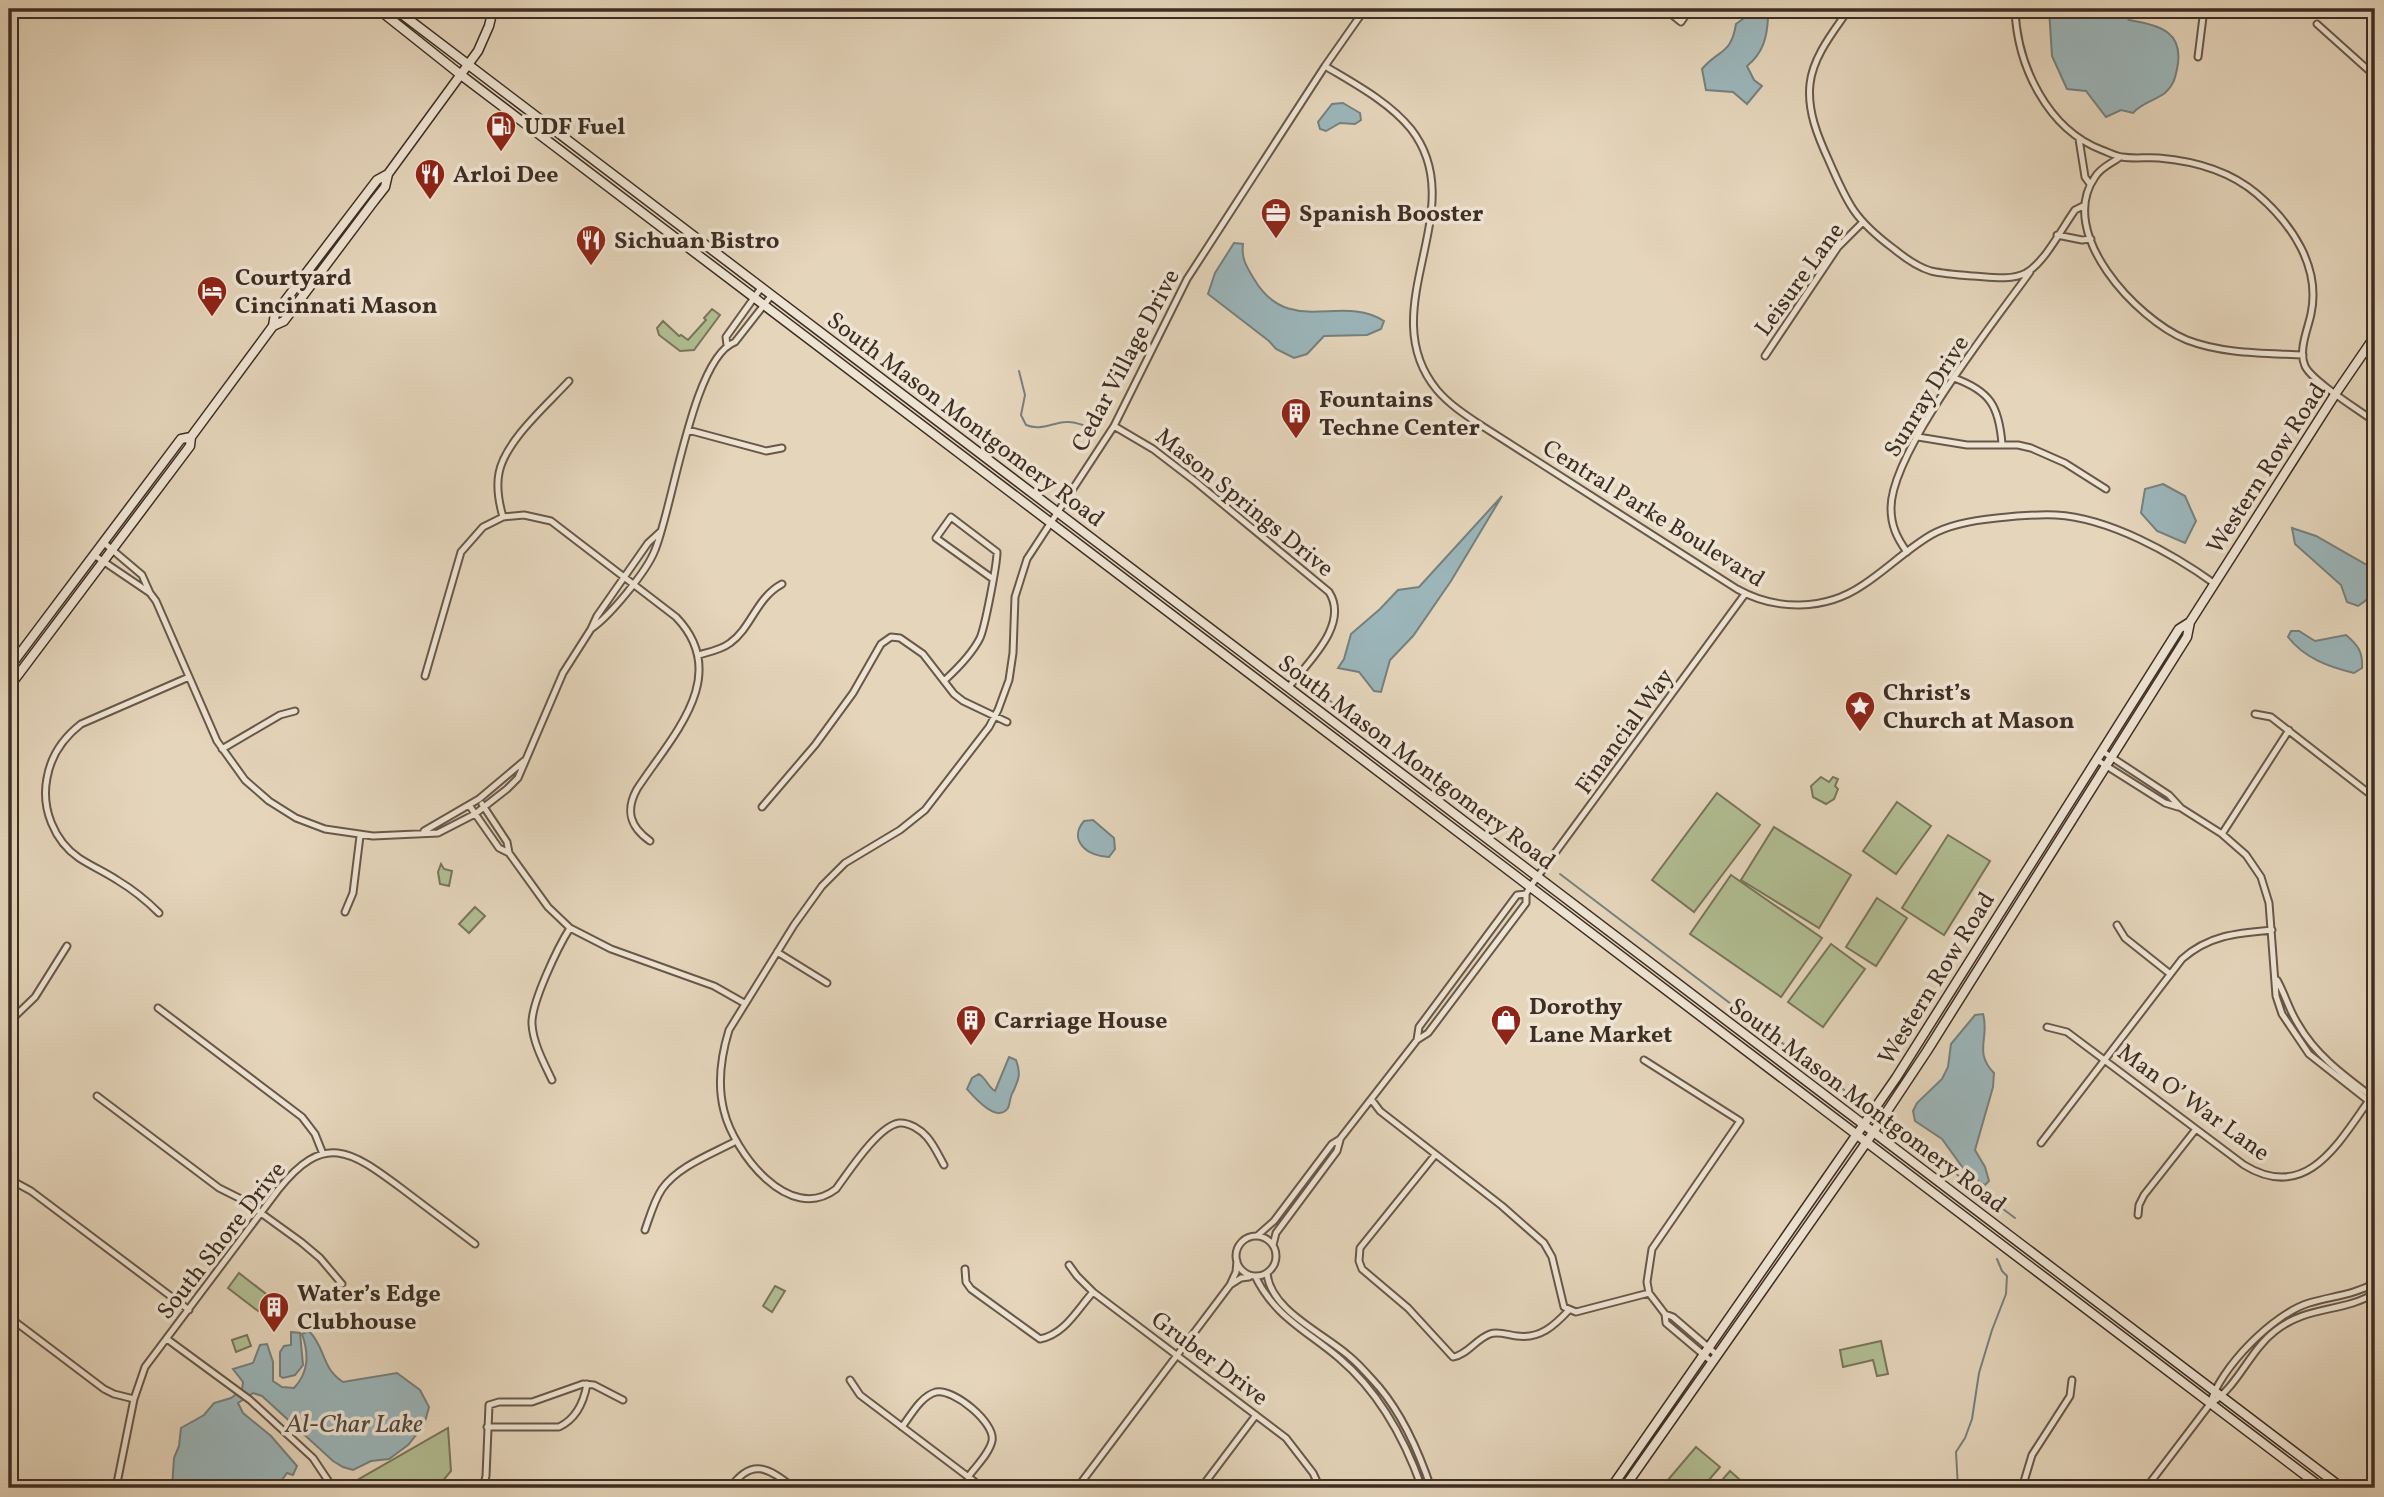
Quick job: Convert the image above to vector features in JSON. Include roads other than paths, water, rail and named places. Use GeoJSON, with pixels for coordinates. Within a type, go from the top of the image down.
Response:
{"type":"FeatureCollection","features":[{"type":"Feature","properties":{"kind":"main road","name":"South Mason Montgomery Road"},"geometry":{"type":"LineString","coordinates":[[395,9],[2342,1488]]}},
{"type":"Feature","properties":{"kind":"main road"},"geometry":{"type":"LineString","coordinates":[[9,687],[190,446],[191,437],[274,326],[275,314],[377,180],[388,174],[469,65],[484,38],[493,9]]}},
{"type":"Feature","properties":{"kind":"main road","name":"South Mason Montgomery Road"},"geometry":{"type":"LineString","coordinates":[[379,10],[1528,891],[2322,1488]]}},
{"type":"Feature","properties":{"kind":"main road","name":"Western Row Road"},"geometry":{"type":"LineString","coordinates":[[1623,1488],[1873,1133],[1927,1051],[2187,637],[2190,622],[2375,336]]}},
{"type":"Feature","properties":{"kind":"main road"},"geometry":{"type":"LineString","coordinates":[[9,668],[181,439],[191,437]]}},
{"type":"Feature","properties":{"kind":"main road","name":"Western Row Road"},"geometry":{"type":"LineString","coordinates":[[1611,1488],[1864,1126],[2179,629],[2190,622]]}},
{"type":"Feature","properties":{"kind":"street","name":"Cedar Village Drive"},"geometry":{"type":"LineString","coordinates":[[944,1165],[928,1138],[908,1124],[899,1123],[881,1133],[836,1189],[820,1198],[806,1200],[791,1195],[759,1172],[736,1141],[723,1108],[720,1077],[729,1030],[777,951],[836,870],[857,854],[900,830],[925,810],[981,739],[1004,695],[1012,664],[1013,610],[1018,581],[1027,559],[1114,426],[1187,279],[1365,9]]}},
{"type":"Feature","properties":{"kind":"street"},"geometry":{"type":"LineString","coordinates":[[1665,9],[1681,22],[1690,9]]}},
{"type":"Feature","properties":{"kind":"street"},"geometry":{"type":"LineString","coordinates":[[1849,9],[1826,43],[1814,67],[1809,88],[1810,103],[1823,149],[1850,207],[1862,223],[1909,261],[1933,271],[2002,278],[2018,276],[2031,269]]}},
{"type":"Feature","properties":{"kind":"street"},"geometry":{"type":"LineString","coordinates":[[2015,9],[2021,51],[2033,81],[2053,113],[2079,139],[2120,157],[2174,160],[2210,167],[2244,184],[2272,208],[2295,237],[2312,275],[2312,312],[2303,355],[2308,370],[2375,422]]}},
{"type":"Feature","properties":{"kind":"street"},"geometry":{"type":"LineString","coordinates":[[2198,57],[2204,9]]}},
{"type":"Feature","properties":{"kind":"street"},"geometry":{"type":"LineString","coordinates":[[2317,24],[2375,76]]}},
{"type":"Feature","properties":{"kind":"street","name":"Central Parke Boulevard"},"geometry":{"type":"LineString","coordinates":[[1325,66],[1399,117],[1417,138],[1428,163],[1432,184],[1432,212],[1412,317],[1419,358],[1438,391],[1479,425],[1745,594],[1782,605],[1823,603],[1845,596],[1861,586],[1933,534],[1975,520],[2017,515],[2058,515],[2140,538],[2215,584]]}},
{"type":"Feature","properties":{"kind":"street"},"geometry":{"type":"LineString","coordinates":[[2079,139],[2085,177],[2090,184]]}},
{"type":"Feature","properties":{"kind":"street"},"geometry":{"type":"LineString","coordinates":[[2120,157],[2099,171],[2090,184],[2083,206],[2091,239],[2106,269],[2128,299],[2165,329],[2184,339],[2215,348],[2303,355]]}},
{"type":"Feature","properties":{"kind":"street","name":"Sunray Drive"},"geometry":{"type":"LineString","coordinates":[[1907,552],[1893,530],[1891,506],[1898,473],[1954,378],[2075,210],[2083,206]]}},
{"type":"Feature","properties":{"kind":"street","name":"Leisure Lane"},"geometry":{"type":"LineString","coordinates":[[1765,356],[1838,247],[1862,223]]}},
{"type":"Feature","properties":{"kind":"street"},"geometry":{"type":"LineString","coordinates":[[2057,235],[2091,239]]}},
{"type":"Feature","properties":{"kind":"street"},"geometry":{"type":"LineString","coordinates":[[727,345],[726,337],[761,288]]}},
{"type":"Feature","properties":{"kind":"street"},"geometry":{"type":"LineString","coordinates":[[591,629],[604,620],[656,549],[688,430],[708,373],[727,345],[736,342],[771,296]]}},
{"type":"Feature","properties":{"kind":"street"},"geometry":{"type":"LineString","coordinates":[[1954,378],[1975,385],[1986,394],[1993,405],[2002,444]]}},
{"type":"Feature","properties":{"kind":"street"},"geometry":{"type":"LineString","coordinates":[[503,517],[497,483],[502,462],[513,443],[569,381]]}},
{"type":"Feature","properties":{"kind":"street","name":"Mason Springs Drive"},"geometry":{"type":"LineString","coordinates":[[1114,426],[1153,449],[1205,488],[1274,548],[1321,584],[1332,597],[1336,613],[1332,629],[1288,688]]}},
{"type":"Feature","properties":{"kind":"street"},"geometry":{"type":"LineString","coordinates":[[688,430],[755,449],[771,451],[782,448]]}},
{"type":"Feature","properties":{"kind":"street"},"geometry":{"type":"LineString","coordinates":[[1918,437],[1967,445],[2018,445],[2046,454],[2106,489]]}},
{"type":"Feature","properties":{"kind":"street"},"geometry":{"type":"LineString","coordinates":[[425,677],[461,552],[474,534],[503,517],[524,514],[551,522],[633,583],[683,625],[698,655],[699,681],[693,702],[630,803],[632,823],[650,841]]}},
{"type":"Feature","properties":{"kind":"street"},"geometry":{"type":"LineString","coordinates":[[945,680],[960,666],[980,637],[993,579],[997,552],[951,517],[936,538],[993,579]]}},
{"type":"Feature","properties":{"kind":"street"},"geometry":{"type":"LineString","coordinates":[[103,542],[142,575],[165,617],[189,677],[222,749],[234,768],[256,791],[282,810],[310,824],[360,836],[383,836],[438,832],[475,814],[518,778],[563,673],[597,616],[648,543],[660,533]]}},
{"type":"Feature","properties":{"kind":"street"},"geometry":{"type":"LineString","coordinates":[[94,555],[150,593]]}},
{"type":"Feature","properties":{"kind":"street"},"geometry":{"type":"LineString","coordinates":[[698,655],[729,644],[768,593],[782,584]]}},
{"type":"Feature","properties":{"kind":"street","name":"Financial Way"},"geometry":{"type":"LineString","coordinates":[[1528,891],[1745,594]]}},
{"type":"Feature","properties":{"kind":"street"},"geometry":{"type":"LineString","coordinates":[[762,807],[816,745],[853,693],[881,643],[886,639],[900,638],[910,644],[929,659],[954,694],[1007,722]]}},
{"type":"Feature","properties":{"kind":"street"},"geometry":{"type":"LineString","coordinates":[[159,913],[135,891],[79,858],[64,843],[48,815],[46,783],[55,752],[80,724],[189,677]]}},
{"type":"Feature","properties":{"kind":"street"},"geometry":{"type":"LineString","coordinates":[[222,749],[280,715],[295,711]]}},
{"type":"Feature","properties":{"kind":"street"},"geometry":{"type":"LineString","coordinates":[[2255,714],[2271,717],[2375,798]]}},
{"type":"Feature","properties":{"kind":"street"},"geometry":{"type":"LineString","coordinates":[[2222,834],[2289,730]]}},
{"type":"Feature","properties":{"kind":"street"},"geometry":{"type":"LineString","coordinates":[[2102,751],[2109,762],[2165,803],[2181,808],[2222,834],[2246,855],[2261,877],[2269,903],[2276,977],[2297,1022],[2312,1044],[2338,1070],[2373,1097],[2375,1107]]}},
{"type":"Feature","properties":{"kind":"street"},"geometry":{"type":"LineString","coordinates":[[2096,759],[2109,762]]}},
{"type":"Feature","properties":{"kind":"street"},"geometry":{"type":"LineString","coordinates":[[422,832],[479,799],[524,761]]}},
{"type":"Feature","properties":{"kind":"street"},"geometry":{"type":"LineString","coordinates":[[479,799],[507,842],[509,853],[548,908],[570,928],[603,946],[706,982],[744,1003]]}},
{"type":"Feature","properties":{"kind":"street"},"geometry":{"type":"LineString","coordinates":[[469,805],[499,848],[509,853]]}},
{"type":"Feature","properties":{"kind":"street"},"geometry":{"type":"LineString","coordinates":[[345,912],[353,893],[360,836]]}},
{"type":"Feature","properties":{"kind":"street"},"geometry":{"type":"LineString","coordinates":[[1257,1236],[1274,1221],[1332,1144],[1340,1139],[1417,1040],[1428,1033],[1526,903],[1528,891],[1517,895],[1476,949],[1419,1027],[1417,1040]]}},
{"type":"Feature","properties":{"kind":"street"},"geometry":{"type":"LineString","coordinates":[[2117,925],[2126,938],[2169,973]]}},
{"type":"Feature","properties":{"kind":"street"},"geometry":{"type":"LineString","coordinates":[[552,1080],[534,1035],[532,1019],[541,991],[570,928]]}},
{"type":"Feature","properties":{"kind":"street"},"geometry":{"type":"LineString","coordinates":[[2041,1143],[2169,973],[2190,952],[2208,940],[2234,933],[2272,930]]}},
{"type":"Feature","properties":{"kind":"street"},"geometry":{"type":"LineString","coordinates":[[9,1021],[35,997],[67,946]]}},
{"type":"Feature","properties":{"kind":"street"},"geometry":{"type":"LineString","coordinates":[[777,951],[827,983]]}},
{"type":"Feature","properties":{"kind":"street"},"geometry":{"type":"LineString","coordinates":[[158,1008],[302,1116],[316,1133],[323,1154]]}},
{"type":"Feature","properties":{"kind":"street","name":"Man O’ War Lane"},"geometry":{"type":"LineString","coordinates":[[2047,1027],[2067,1032],[2253,1171],[2273,1178],[2289,1178],[2309,1171],[2322,1161],[2373,1097]]}},
{"type":"Feature","properties":{"kind":"street"},"geometry":{"type":"LineString","coordinates":[[1644,1060],[1740,1121],[1652,1249],[1647,1282],[1649,1293],[1665,1314],[1666,1322],[1714,1358]]}},
{"type":"Feature","properties":{"kind":"street"},"geometry":{"type":"LineString","coordinates":[[97,1096],[219,1188],[243,1200],[320,1258],[342,1284]]}},
{"type":"Feature","properties":{"kind":"street"},"geometry":{"type":"LineString","coordinates":[[1371,1100],[1376,1108],[1502,1206],[1544,1243],[1552,1257],[1564,1307],[1576,1312],[1649,1293]]}},
{"type":"Feature","properties":{"kind":"street"},"geometry":{"type":"LineString","coordinates":[[2138,1215],[2144,1195],[2196,1129]]}},
{"type":"Feature","properties":{"kind":"street"},"geometry":{"type":"LineString","coordinates":[[1230,1286],[1241,1278],[1267,1273],[1272,1269],[1276,1257],[1273,1245],[1276,1233],[1337,1150],[1340,1139]]}},
{"type":"Feature","properties":{"kind":"street"},"geometry":{"type":"LineString","coordinates":[[645,1230],[655,1203],[669,1181],[685,1168],[736,1141]]}},
{"type":"Feature","properties":{"kind":"street","name":"South Shore Drive"},"geometry":{"type":"LineString","coordinates":[[116,1488],[134,1399],[145,1367],[292,1173],[309,1159],[323,1154],[347,1154],[367,1163],[475,1244]]}},
{"type":"Feature","properties":{"kind":"street"},"geometry":{"type":"LineString","coordinates":[[1435,1155],[1360,1248],[1359,1261],[1362,1269],[1408,1308],[1453,1357],[1493,1332],[1531,1337],[1545,1332],[1555,1326],[1569,1310]]}},
{"type":"Feature","properties":{"kind":"street"},"geometry":{"type":"LineString","coordinates":[[9,1179],[31,1191],[189,1310]]}},
{"type":"Feature","properties":{"kind":"street"},"geometry":{"type":"LineString","coordinates":[[1077,1488],[1230,1286],[1236,1272],[1237,1249],[1241,1244],[1257,1236],[1273,1245]]}},
{"type":"Feature","properties":{"kind":"street"},"geometry":{"type":"LineString","coordinates":[[1237,1261],[1242,1271],[1254,1276],[1273,1306],[1286,1319],[1339,1358],[1373,1394],[1406,1448],[1422,1488]]}},
{"type":"Feature","properties":{"kind":"street","name":"Gruber Drive"},"geometry":{"type":"LineString","coordinates":[[1069,1265],[1093,1292],[1256,1415],[1295,1448],[1320,1488]]}},
{"type":"Feature","properties":{"kind":"street"},"geometry":{"type":"LineString","coordinates":[[965,1269],[966,1282],[971,1289],[1040,1339],[1060,1331],[1093,1292]]}},
{"type":"Feature","properties":{"kind":"street"},"geometry":{"type":"LineString","coordinates":[[1267,1273],[1271,1289],[1280,1302],[1349,1356],[1380,1389],[1403,1420],[1431,1488]]}},
{"type":"Feature","properties":{"kind":"street"},"geometry":{"type":"LineString","coordinates":[[2146,1488],[2210,1404],[2214,1391],[2252,1341],[2284,1314],[2308,1303],[2355,1293],[2375,1283]]}},
{"type":"Feature","properties":{"kind":"street"},"geometry":{"type":"LineString","coordinates":[[2210,1404],[2222,1397],[2267,1338],[2288,1322],[2312,1311],[2358,1301],[2375,1293]]}},
{"type":"Feature","properties":{"kind":"street"},"geometry":{"type":"LineString","coordinates":[[1665,1314],[1673,1317],[1705,1352]]}},
{"type":"Feature","properties":{"kind":"street"},"geometry":{"type":"LineString","coordinates":[[9,1317],[104,1389],[134,1399]]}},
{"type":"Feature","properties":{"kind":"street"},"geometry":{"type":"LineString","coordinates":[[167,1339],[250,1400],[313,1458],[333,1488]]}},
{"type":"Feature","properties":{"kind":"street"},"geometry":{"type":"LineString","coordinates":[[850,1380],[860,1395],[983,1488]]}},
{"type":"Feature","properties":{"kind":"street"},"geometry":{"type":"LineString","coordinates":[[2022,1488],[2032,1455],[2070,1396],[2073,1380]]}},
{"type":"Feature","properties":{"kind":"street"},"geometry":{"type":"LineString","coordinates":[[483,1488],[486,1476],[489,1405],[532,1402],[587,1384],[623,1399]]}},
{"type":"Feature","properties":{"kind":"street"},"geometry":{"type":"LineString","coordinates":[[487,1427],[559,1427],[569,1421],[579,1408],[587,1384]]}},
{"type":"Feature","properties":{"kind":"street"},"geometry":{"type":"LineString","coordinates":[[1373,1394],[1380,1389]]}},
{"type":"Feature","properties":{"kind":"street"},"geometry":{"type":"LineString","coordinates":[[902,1427],[921,1402],[935,1392],[943,1391],[952,1395],[981,1417],[993,1431],[989,1450],[968,1477]]}},
{"type":"Feature","properties":{"kind":"street"},"geometry":{"type":"LineString","coordinates":[[1201,1488],[1256,1415]]}},
{"type":"Feature","properties":{"kind":"street"},"geometry":{"type":"LineString","coordinates":[[730,1488],[746,1471],[755,1469],[765,1469],[794,1488]]}},
{"type":"Feature","properties":{"kind":"street"},"geometry":{"type":"LineString","coordinates":[[9,1482],[15,1488]]}},
{"type":"Feature","properties":{"kind":"water"},"geometry":{"type":"Polygon","coordinates":[[[2049,9],[2121,9],[2129,20],[2168,32],[2174,39],[2179,56],[2172,85],[2165,93],[2133,113],[2121,110],[2106,117],[2086,91],[2067,89],[2052,56],[2049,9]]]}},
{"type":"Feature","properties":{"kind":"water"},"geometry":{"type":"Polygon","coordinates":[[[1751,13],[1761,13],[1768,18],[1763,45],[1747,66],[1754,80],[1762,86],[1747,104],[1733,92],[1706,90],[1702,69],[1728,47],[1736,24],[1751,13]]]}},
{"type":"Feature","properties":{"kind":"water"},"geometry":{"type":"Polygon","coordinates":[[[1343,103],[1360,113],[1361,120],[1355,124],[1340,123],[1326,131],[1320,129],[1318,122],[1332,104],[1343,103]]]}},
{"type":"Feature","properties":{"kind":"water"},"geometry":{"type":"Polygon","coordinates":[[[1234,243],[1243,244],[1244,259],[1254,279],[1268,297],[1283,307],[1299,311],[1350,311],[1368,314],[1384,321],[1381,329],[1367,335],[1324,336],[1307,354],[1294,358],[1276,349],[1208,294],[1215,273],[1234,243]]]}},
{"type":"Feature","properties":{"kind":"water"},"geometry":{"type":"Polygon","coordinates":[[[2163,484],[2185,496],[2196,521],[2185,543],[2157,531],[2141,513],[2145,489],[2163,484]]]}},
{"type":"Feature","properties":{"kind":"water"},"geometry":{"type":"Polygon","coordinates":[[[1502,496],[1451,581],[1413,636],[1390,660],[1381,692],[1374,691],[1359,672],[1338,668],[1344,659],[1351,634],[1398,590],[1419,587],[1502,496]]]}},
{"type":"Feature","properties":{"kind":"water"},"geometry":{"type":"Polygon","coordinates":[[[2292,528],[2316,536],[2372,568],[2375,586],[2372,595],[2358,606],[2347,602],[2341,585],[2295,544],[2292,528]]]}},
{"type":"Feature","properties":{"kind":"water"},"geometry":{"type":"Polygon","coordinates":[[[2291,631],[2299,631],[2315,641],[2346,635],[2359,649],[2362,668],[2354,673],[2318,661],[2294,644],[2288,637],[2291,631]]]}},
{"type":"Feature","properties":{"kind":"water"},"geometry":{"type":"Polygon","coordinates":[[[1093,820],[1114,838],[1115,849],[1109,857],[1088,851],[1079,841],[1079,828],[1084,821],[1093,820]]]}},
{"type":"Feature","properties":{"kind":"water"},"geometry":{"type":"Polygon","coordinates":[[[1983,1014],[1984,1058],[1994,1073],[1993,1087],[1975,1150],[1985,1167],[1989,1181],[1985,1185],[1968,1175],[1942,1139],[1915,1121],[1913,1111],[1917,1103],[1942,1079],[1948,1067],[1951,1044],[1975,1015],[1983,1014]]]}},
{"type":"Feature","properties":{"kind":"water"},"geometry":{"type":"Polygon","coordinates":[[[1009,1057],[1016,1060],[1019,1076],[1008,1108],[998,1113],[986,1108],[967,1089],[972,1078],[979,1074],[995,1091],[1009,1057]]]}},
{"type":"Feature","properties":{"kind":"water","name":"Al-Char Lake"},"geometry":{"type":"Polygon","coordinates":[[[309,1331],[331,1371],[343,1382],[397,1373],[420,1390],[429,1407],[424,1425],[408,1445],[389,1459],[371,1461],[353,1470],[343,1467],[262,1396],[253,1393],[238,1403],[243,1413],[271,1436],[297,1466],[293,1475],[287,1473],[276,1488],[172,1488],[174,1458],[179,1446],[181,1428],[204,1415],[214,1403],[231,1398],[242,1390],[243,1382],[233,1369],[253,1363],[260,1345],[267,1344],[273,1362],[273,1381],[282,1387],[294,1388],[305,1369],[306,1349],[302,1334],[309,1331]]]}},
{"type":"Feature","properties":{"kind":"water"},"geometry":{"type":"Polygon","coordinates":[[[291,1332],[300,1333],[303,1365],[295,1375],[283,1378],[280,1376],[280,1352],[284,1346],[291,1345],[291,1332]]]}},
{"type":"Feature","properties":{"kind":"waterway"},"geometry":{"type":"LineString","coordinates":[[1019,371],[1025,395],[1021,415],[1026,425],[1041,427],[1069,422],[1089,427]]}},
{"type":"Feature","properties":{"kind":"waterway"},"geometry":{"type":"LineString","coordinates":[[1303,681],[1371,731]]}},
{"type":"Feature","properties":{"kind":"waterway"},"geometry":{"type":"LineString","coordinates":[[1560,874],[1860,1102]]}},
{"type":"Feature","properties":{"kind":"waterway"},"geometry":{"type":"LineString","coordinates":[[1895,1128],[2015,1218]]}},
{"type":"Feature","properties":{"kind":"waterway"},"geometry":{"type":"LineString","coordinates":[[1958,1488],[1956,1452],[1972,1419],[1979,1373],[2006,1294],[2007,1276],[1997,1259]]}},
{"type":"Feature","properties":{"kind":"place","name":"UDF Fuel"},"geometry":{"type":"Point","coordinates":[501,153]}},
{"type":"Feature","properties":{"kind":"place","name":"Arloi Dee"},"geometry":{"type":"Point","coordinates":[430,201]}},
{"type":"Feature","properties":{"kind":"place","name":"Spanish Booster"},"geometry":{"type":"Point","coordinates":[1276,240]}},
{"type":"Feature","properties":{"kind":"place","name":"Sichuan Bistro"},"geometry":{"type":"Point","coordinates":[591,267]}},
{"type":"Feature","properties":{"kind":"place","name":"Courtyard Cincinnati Mason"},"geometry":{"type":"Point","coordinates":[212,318]}},
{"type":"Feature","properties":{"kind":"place","name":"Fountains Techne Center"},"geometry":{"type":"Point","coordinates":[1296,440]}},
{"type":"Feature","properties":{"kind":"place","name":"Christ’s Church at Mason"},"geometry":{"type":"Point","coordinates":[1860,733]}},
{"type":"Feature","properties":{"kind":"place","name":"Carriage House"},"geometry":{"type":"Point","coordinates":[971,1047]}},
{"type":"Feature","properties":{"kind":"place","name":"Dorothy Lane Market"},"geometry":{"type":"Point","coordinates":[1506,1047]}},
{"type":"Feature","properties":{"kind":"place","name":"Water’s Edge Clubhouse"},"geometry":{"type":"Point","coordinates":[274,1334]}}]}
